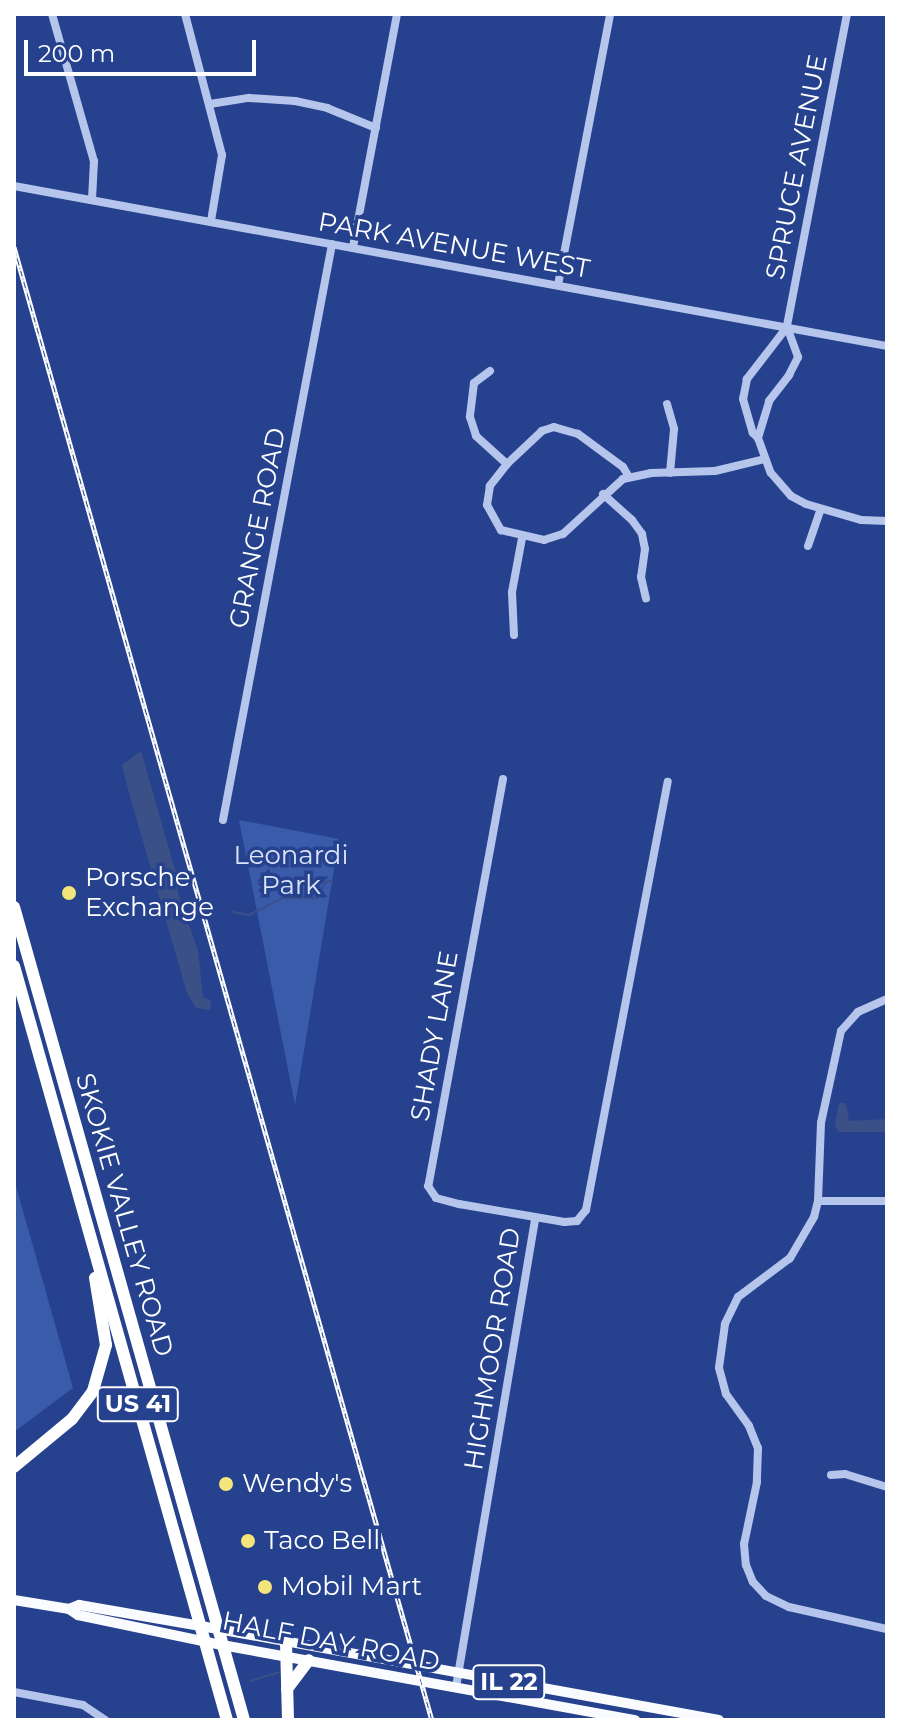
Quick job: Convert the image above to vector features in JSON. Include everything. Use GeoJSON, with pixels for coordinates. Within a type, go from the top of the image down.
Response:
{"type":"FeatureCollection","features":[{"type":"Feature","properties":{"kind":"highway","name":"SKOKIE VALLEY ROAD"},"geometry":{"type":"LineString","coordinates":[[14,907],[244,1720]]}},
{"type":"Feature","properties":{"kind":"highway","name":"SKOKIE VALLEY ROAD"},"geometry":{"type":"LineString","coordinates":[[14,966],[227,1720]]}},
{"type":"Feature","properties":{"kind":"highway"},"geometry":{"type":"LineString","coordinates":[[14,1467],[83,1407],[99,1375],[106,1345],[75,1181]]}},
{"type":"Feature","properties":{"kind":"highway"},"geometry":{"type":"LineString","coordinates":[[286,1643],[288,1720]]}},
{"type":"Feature","properties":{"kind":"highway"},"geometry":{"type":"LineString","coordinates":[[286,1692],[292,1679],[309,1660]]}},
{"type":"Feature","properties":{"kind":"main road","name":"HALF DAY ROAD"},"geometry":{"type":"LineString","coordinates":[[14,1600],[69,1609],[79,1605],[203,1634],[222,1645],[635,1720]]}},
{"type":"Feature","properties":{"kind":"main road","name":"HALF DAY ROAD"},"geometry":{"type":"LineString","coordinates":[[203,1634],[218,1629],[719,1720]]}},
{"type":"Feature","properties":{"kind":"street"},"geometry":{"type":"LineString","coordinates":[[52,14],[94,161],[92,200]]}},
{"type":"Feature","properties":{"kind":"street"},"geometry":{"type":"LineString","coordinates":[[185,14],[222,155],[211,221]]}},
{"type":"Feature","properties":{"kind":"street"},"geometry":{"type":"LineString","coordinates":[[353,247],[397,14]]}},
{"type":"Feature","properties":{"kind":"street"},"geometry":{"type":"LineString","coordinates":[[558,285],[610,14]]}},
{"type":"Feature","properties":{"kind":"street","name":"SPRUCE AVENUE"},"geometry":{"type":"LineString","coordinates":[[787,327],[847,14]]}},
{"type":"Feature","properties":{"kind":"street"},"geometry":{"type":"LineString","coordinates":[[210,104],[249,98],[295,101],[327,108],[376,128]]}},
{"type":"Feature","properties":{"kind":"street","name":"PARK AVENUE WEST"},"geometry":{"type":"LineString","coordinates":[[14,186],[887,346]]}},
{"type":"Feature","properties":{"kind":"street","name":"GRANGE ROAD"},"geometry":{"type":"LineString","coordinates":[[223,820],[332,244]]}},
{"type":"Feature","properties":{"kind":"street"},"geometry":{"type":"LineString","coordinates":[[787,327],[797,350]]}},
{"type":"Feature","properties":{"kind":"street"},"geometry":{"type":"LineString","coordinates":[[787,327],[771,352],[745,382],[743,399],[746,413],[765,459],[781,487],[806,504],[884,521]]}},
{"type":"Feature","properties":{"kind":"street"},"geometry":{"type":"LineString","coordinates":[[758,438],[763,413],[774,391],[794,366],[802,341],[816,333]]}},
{"type":"Feature","properties":{"kind":"street"},"geometry":{"type":"LineString","coordinates":[[490,371],[474,383],[470,417],[476,436],[507,464]]}},
{"type":"Feature","properties":{"kind":"street"},"geometry":{"type":"LineString","coordinates":[[667,404],[674,429],[670,473]]}},
{"type":"Feature","properties":{"kind":"street"},"geometry":{"type":"LineString","coordinates":[[746,413],[763,413]]}},
{"type":"Feature","properties":{"kind":"street"},"geometry":{"type":"LineString","coordinates":[[629,477],[623,467],[567,429],[542,431],[507,464],[490,486],[487,505],[491,519],[501,530],[522,538],[555,538],[603,494],[629,477],[715,471],[765,459]]}},
{"type":"Feature","properties":{"kind":"street"},"geometry":{"type":"LineString","coordinates":[[603,494],[632,520],[642,534],[645,549],[641,577],[646,598]]}},
{"type":"Feature","properties":{"kind":"street"},"geometry":{"type":"LineString","coordinates":[[808,546],[821,509]]}},
{"type":"Feature","properties":{"kind":"street"},"geometry":{"type":"LineString","coordinates":[[514,635],[512,592],[522,538]]}},
{"type":"Feature","properties":{"kind":"street","name":"SHADY LANE"},"geometry":{"type":"LineString","coordinates":[[503,779],[428,1186],[436,1198],[535,1218]]}},
{"type":"Feature","properties":{"kind":"street","name":"HIGHMOOR ROAD"},"geometry":{"type":"LineString","coordinates":[[456,1687],[535,1218],[577,1221],[586,1210],[668,782]]}},
{"type":"Feature","properties":{"kind":"street"},"geometry":{"type":"LineString","coordinates":[[885,1628],[775,1602],[753,1582],[744,1555],[757,1482],[758,1448],[749,1426],[722,1383],[719,1355],[725,1324],[738,1297],[790,1258],[807,1234],[818,1201],[820,1132],[841,1031],[865,1007],[887,999]]}},
{"type":"Feature","properties":{"kind":"street"},"geometry":{"type":"LineString","coordinates":[[818,1201],[887,1201]]}},
{"type":"Feature","properties":{"kind":"street"},"geometry":{"type":"LineString","coordinates":[[831,1475],[845,1474],[887,1487]]}},
{"type":"Feature","properties":{"kind":"street"},"geometry":{"type":"LineString","coordinates":[[14,1692],[83,1705],[105,1720]]}},
{"type":"Feature","properties":{"kind":"green space","name":"Leonardi Park"},"geometry":{"type":"Polygon","coordinates":[[[239,820],[339,839],[295,1105],[239,820]]]}},
{"type":"Feature","properties":{"kind":"green space"},"geometry":{"type":"Polygon","coordinates":[[[14,1179],[73,1388],[14,1432],[14,1179]]]}},
{"type":"Feature","properties":{"kind":"shaded area"},"geometry":{"type":"Polygon","coordinates":[[[141,751],[175,870],[178,893],[198,951],[203,997],[211,1001],[210,1010],[196,1008],[187,993],[129,793],[122,765],[141,751]]]}},
{"type":"Feature","properties":{"kind":"shaded area"},"geometry":{"type":"Polygon","coordinates":[[[839,1103],[846,1103],[849,1121],[887,1119],[887,1132],[838,1132],[835,1125],[839,1103]]]}},
{"type":"Feature","properties":{"kind":"waterway"},"geometry":{"type":"LineString","coordinates":[[233,912],[249,915],[282,898],[317,898],[325,882],[332,881]]}},
{"type":"Feature","properties":{"kind":"waterway"},"geometry":{"type":"LineString","coordinates":[[250,1681],[279,1672]]}},
{"type":"Feature","properties":{"kind":"railway"},"geometry":{"type":"LineString","coordinates":[[14,247],[432,1720]]}},
{"type":"Feature","properties":{"kind":"place","name":"Porsche Exchange"},"geometry":{"type":"Point","coordinates":[69,893]}},
{"type":"Feature","properties":{"kind":"place","name":"Wendy's"},"geometry":{"type":"Point","coordinates":[226,1484]}},
{"type":"Feature","properties":{"kind":"place","name":"Taco Bell"},"geometry":{"type":"Point","coordinates":[248,1541]}},
{"type":"Feature","properties":{"kind":"place","name":"Mobil Mart"},"geometry":{"type":"Point","coordinates":[265,1587]}}]}
